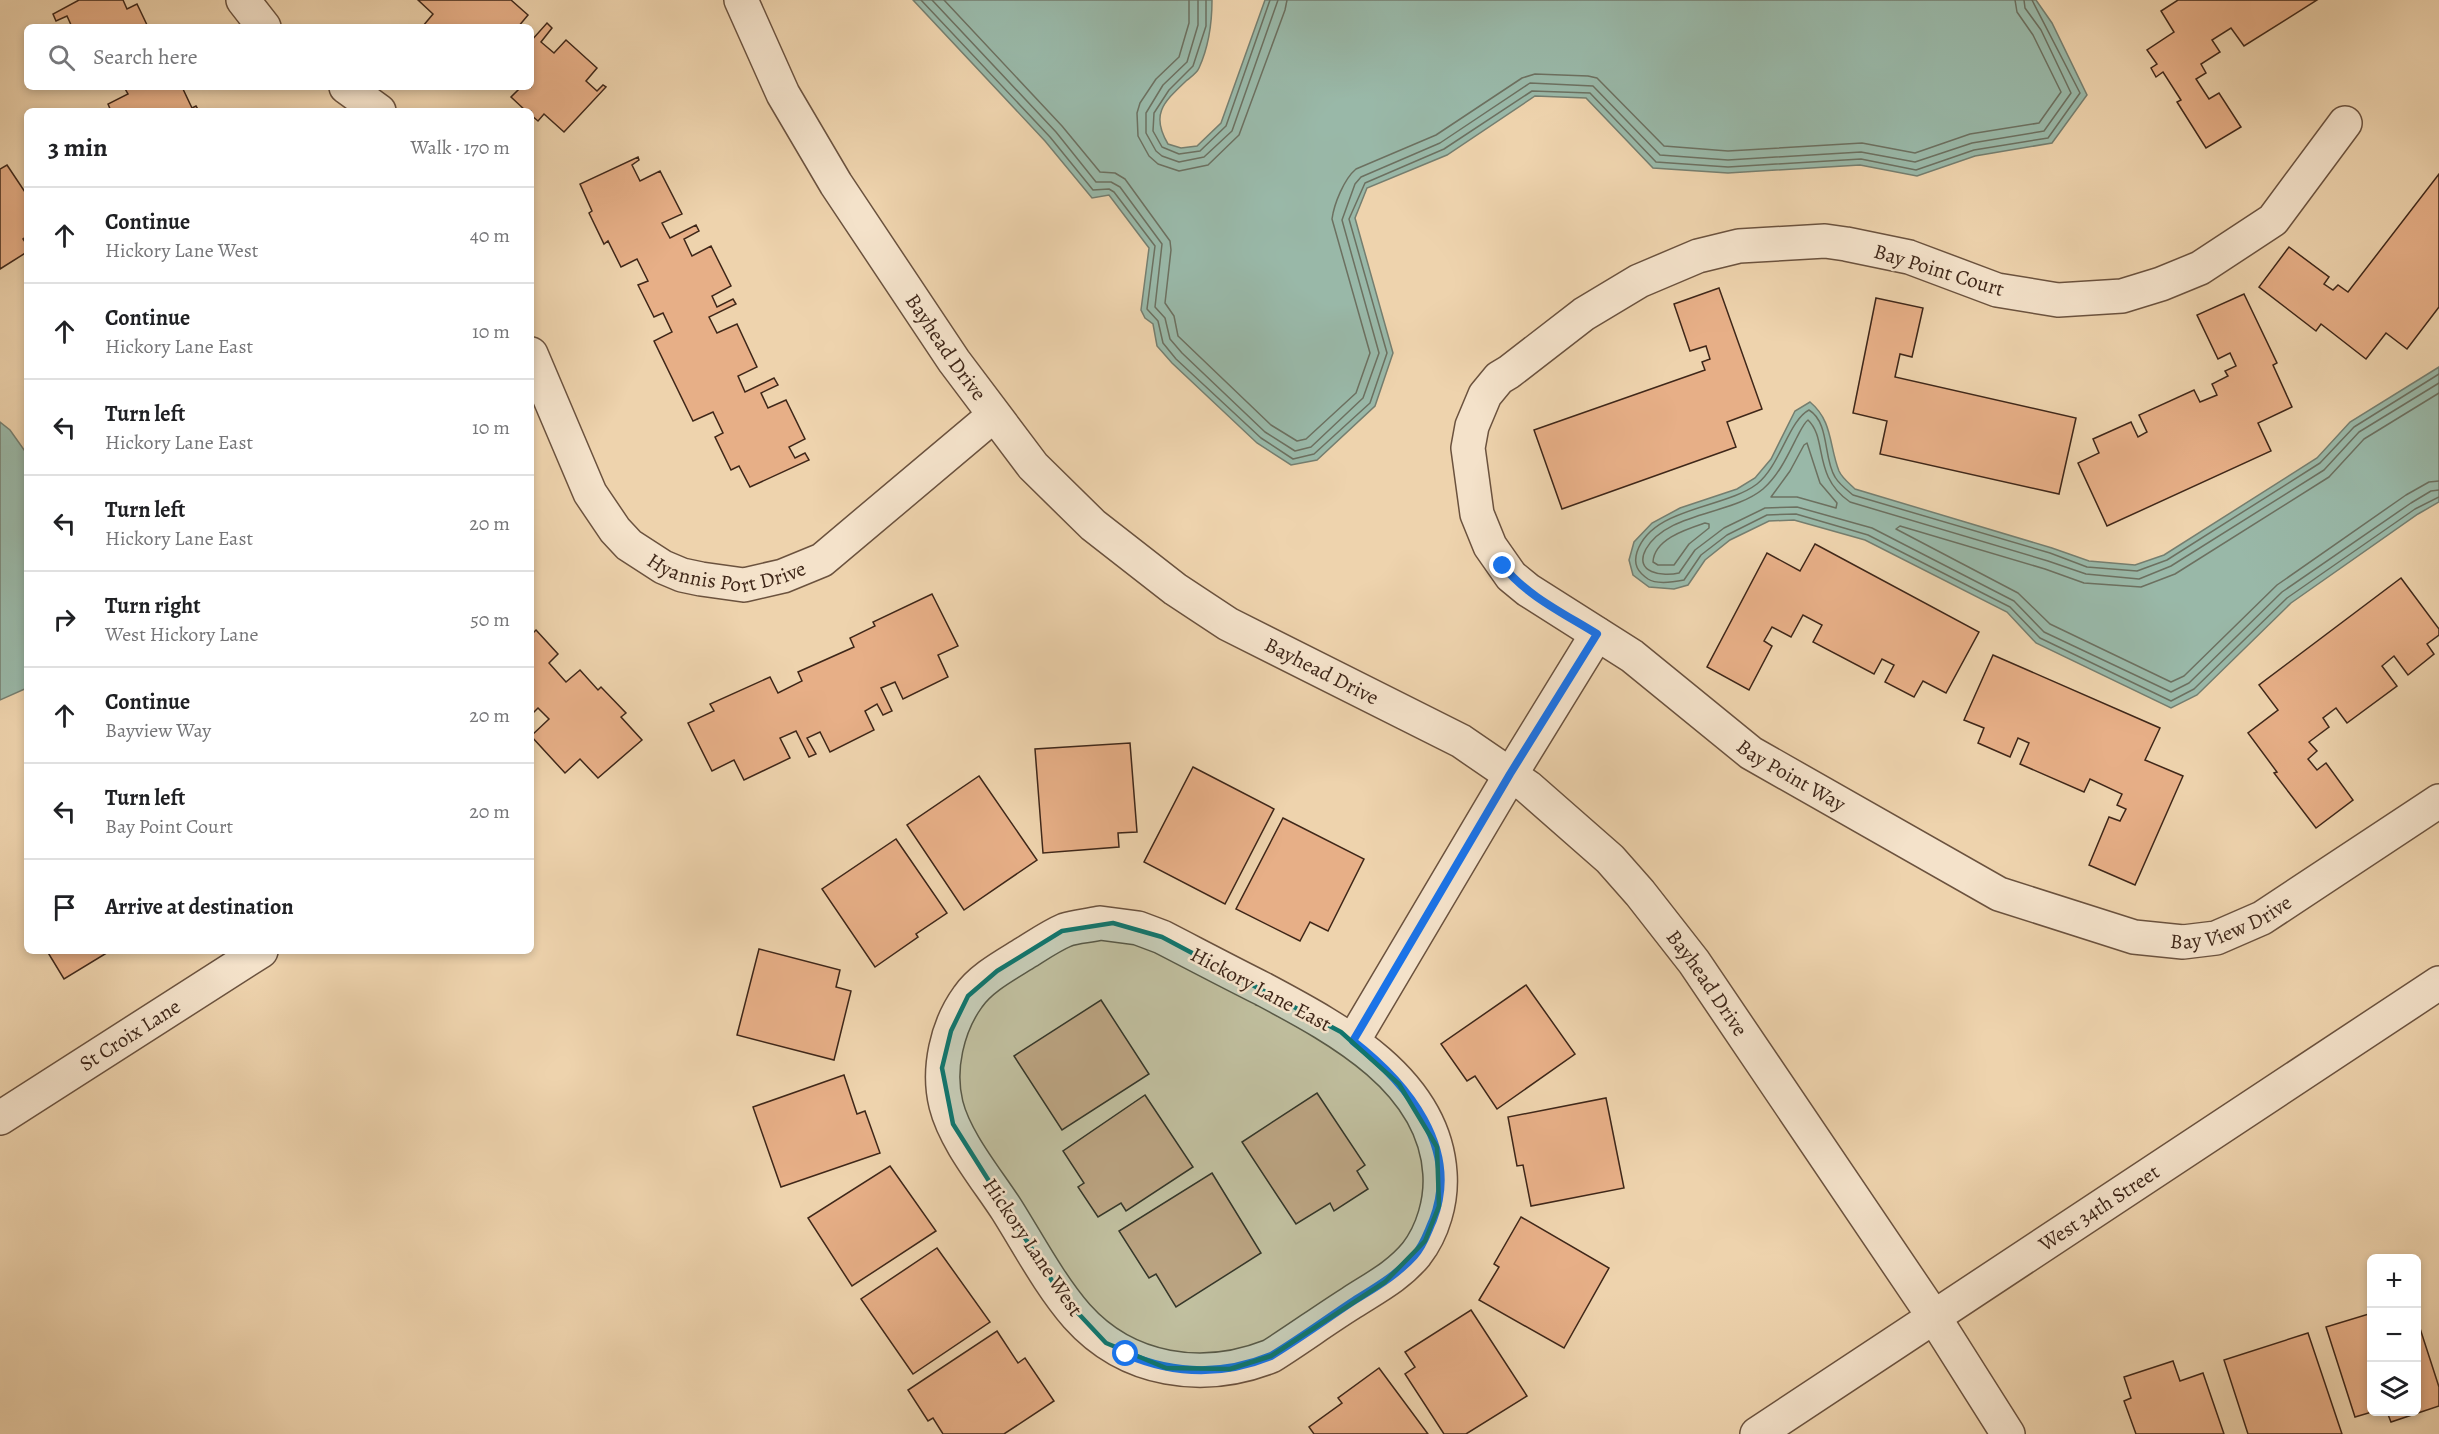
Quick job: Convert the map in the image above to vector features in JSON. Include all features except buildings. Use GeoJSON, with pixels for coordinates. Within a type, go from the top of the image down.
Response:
{"type":"FeatureCollection","features":[{"type":"Feature","properties":{"kind":"street"},"geometry":{"type":"LineString","coordinates":[[243,0],[262,24]]}},
{"type":"Feature","properties":{"kind":"street","name":"Bayhead Drive"},"geometry":{"type":"LineString","coordinates":[[741,0],[765,57],[813,147],[954,361],[993,416],[1033,466],[1109,538],[1175,589],[1228,624],[1448,733],[1510,774],[1564,817],[1610,860],[1672,933],[1934,1317],[2008,1434]]}},
{"type":"Feature","properties":{"kind":"street"},"geometry":{"type":"LineString","coordinates":[[350,90],[375,108]]}},
{"type":"Feature","properties":{"kind":"street","name":"Bay Point Court"},"geometry":{"type":"LineString","coordinates":[[1597,634],[1528,590],[1503,566],[1490,546],[1477,514],[1469,460],[1469,436],[1485,395],[1499,378],[1584,314],[1639,281],[1698,256],[1739,246],[1804,242],[1846,244],[1909,257],[1996,290],[2037,297],[2058,300],[2122,296],[2162,284],[2200,268],[2273,220],[2345,123]]}},
{"type":"Feature","properties":{"kind":"street","name":"Hyannis Port Drive"},"geometry":{"type":"LineString","coordinates":[[534,361],[590,493],[615,530],[629,545],[663,567],[682,575],[744,585],[783,576],[822,560],[993,416]]}},
{"type":"Feature","properties":{"kind":"street"},"geometry":{"type":"LineString","coordinates":[[1353,1041],[1510,774],[1597,634]]}},
{"type":"Feature","properties":{"kind":"street","name":"Bay Point Way"},"geometry":{"type":"LineString","coordinates":[[1597,634],[1632,656],[1675,689],[1751,753],[1999,894]]}},
{"type":"Feature","properties":{"kind":"street","name":"Bay View Drive"},"geometry":{"type":"LineString","coordinates":[[1999,894],[2134,937],[2183,942],[2216,938],[2262,918],[2439,801]]}},
{"type":"Feature","properties":{"kind":"street","name":"Hickory Lane East"},"geometry":{"type":"LineString","coordinates":[[997,971],[1062,931],[1074,927],[1113,923],[1138,927],[1162,937],[1329,1024],[1381,1064],[1421,1113],[1437,1148],[1441,1185],[1439,1206],[1425,1241],[1414,1256],[1385,1282],[1352,1302]]}},
{"type":"Feature","properties":{"kind":"street","name":"St Croix Lane"},"geometry":{"type":"LineString","coordinates":[[0,1118],[256,954]]}},
{"type":"Feature","properties":{"kind":"street","name":"Hickory Lane West"},"geometry":{"type":"LineString","coordinates":[[997,971],[968,996],[951,1031],[942,1068],[946,1105],[961,1139],[1061,1295],[1090,1329],[1126,1354],[1145,1362],[1187,1371],[1230,1369],[1271,1356],[1352,1302]]}},
{"type":"Feature","properties":{"kind":"street","name":"West 34th Street"},"geometry":{"type":"LineString","coordinates":[[1757,1434],[2439,983]]}},
{"type":"Feature","properties":{"kind":"highlighted area"},"geometry":{"type":"Polygon","coordinates":[[[1113,923],[1162,937],[1341,1032],[1399,1084],[1437,1147],[1439,1206],[1425,1241],[1385,1282],[1271,1356],[1230,1369],[1166,1368],[1106,1343],[1061,1295],[953,1124],[942,1068],[951,1031],[968,996],[997,971],[1062,931],[1113,923]]]}},
{"type":"Feature","properties":{"kind":"water"},"geometry":{"type":"Polygon","coordinates":[[[913,0],[1212,0],[1209,34],[1199,68],[1166,102],[1160,116],[1160,124],[1168,144],[1181,148],[1197,146],[1221,123],[1265,0],[2036,0],[2052,23],[2087,95],[2052,143],[1975,156],[1917,176],[1860,165],[1728,173],[1653,168],[1586,98],[1535,96],[1447,155],[1367,188],[1355,218],[1393,353],[1375,406],[1317,460],[1291,465],[1257,443],[1157,346],[1153,324],[1145,318],[1141,310],[1149,248],[1109,195],[1092,198],[1045,141],[913,0]]]}},
{"type":"Feature","properties":{"kind":"water"},"geometry":{"type":"Polygon","coordinates":[[[2439,367],[2439,502],[2418,514],[2291,603],[2197,695],[2171,708],[2036,643],[2007,612],[1865,540],[1794,520],[1769,521],[1730,540],[1705,560],[1688,585],[1674,589],[1649,587],[1633,575],[1629,560],[1634,542],[1652,523],[1680,508],[1737,489],[1755,478],[1771,459],[1795,411],[1810,402],[1823,417],[1827,426],[1839,471],[1855,489],[2089,561],[2135,565],[2164,555],[2317,458],[2350,422],[2439,367]]]}},
{"type":"Feature","properties":{"kind":"water"},"geometry":{"type":"Polygon","coordinates":[[[0,422],[10,430],[24,450],[24,689],[0,700],[0,422]]]}},
{"type":"Feature","properties":{"kind":"route"},"geometry":{"type":"LineString","coordinates":[[1126,1354],[1145,1362],[1187,1371],[1230,1369],[1251,1364],[1271,1356],[1385,1282],[1414,1256],[1425,1241],[1439,1206],[1441,1185],[1437,1148],[1421,1113],[1399,1084],[1381,1064],[1353,1041],[1510,774],[1597,634],[1528,590],[1503,566]]}}]}
